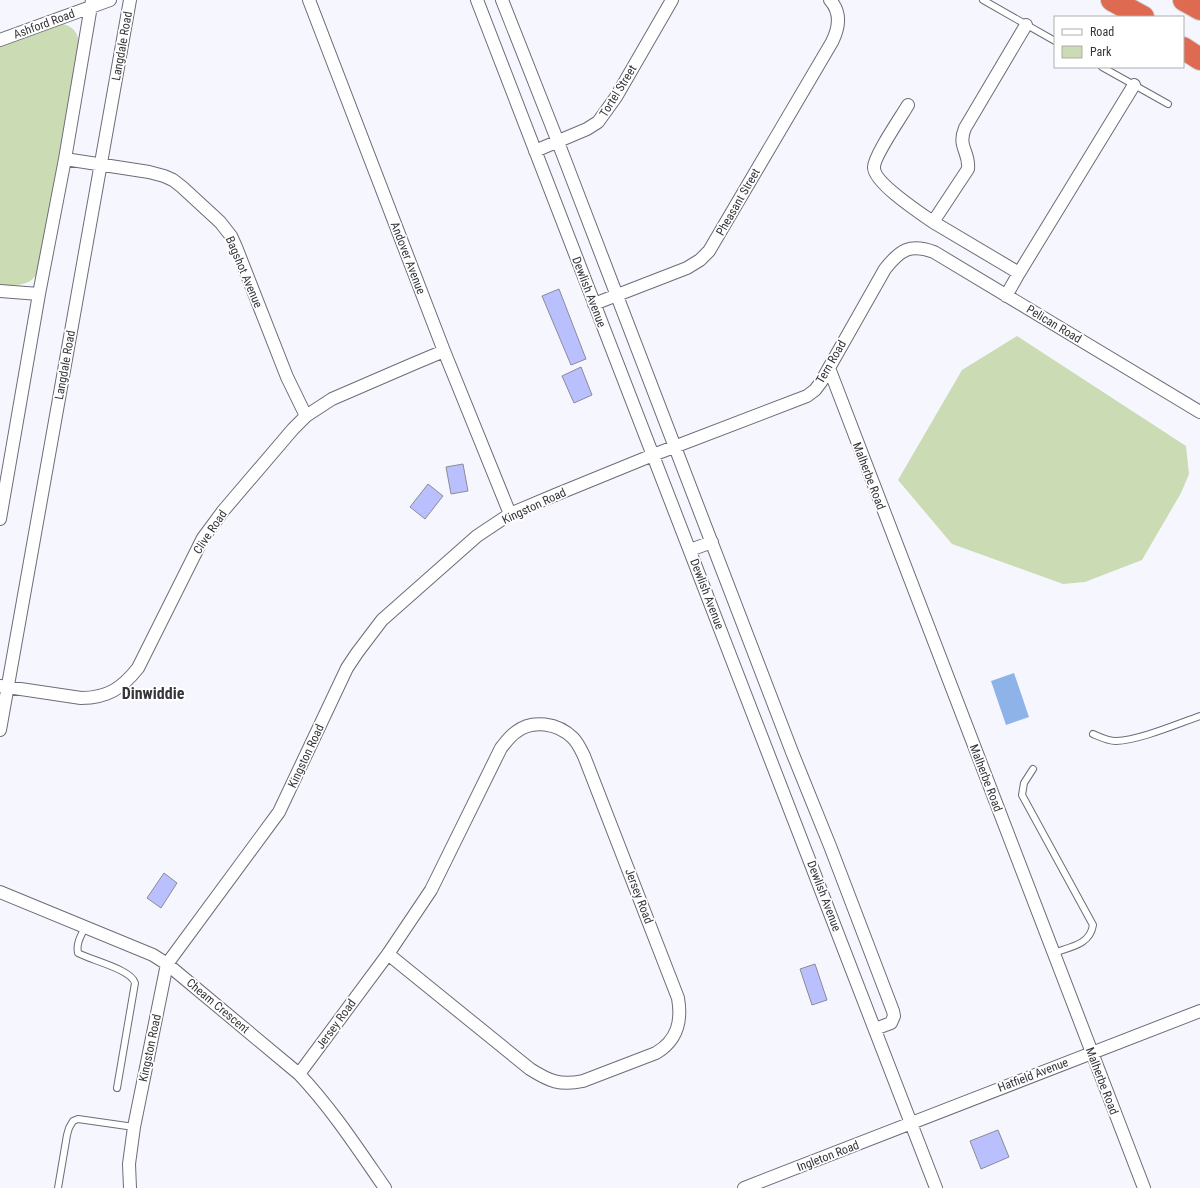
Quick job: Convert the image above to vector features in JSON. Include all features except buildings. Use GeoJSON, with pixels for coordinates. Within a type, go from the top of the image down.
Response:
{"type":"FeatureCollection","features":[{"type":"Feature","properties":{"kind":"highway"},"geometry":{"type":"LineString","coordinates":[[1111,0],[1135,16]]}},
{"type":"Feature","properties":{"kind":"highway"},"geometry":{"type":"LineString","coordinates":[[1111,0],[1141,16]]}},
{"type":"Feature","properties":{"kind":"highway"},"geometry":{"type":"LineString","coordinates":[[1184,0],[1200,9]]}},
{"type":"Feature","properties":{"kind":"highway"},"geometry":{"type":"LineString","coordinates":[[1184,40],[1200,48]]}},
{"type":"Feature","properties":{"kind":"highway"},"geometry":{"type":"LineString","coordinates":[[1184,49],[1200,59]]}},
{"type":"Feature","properties":{"kind":"street","name":"Ashford Road"},"geometry":{"type":"LineString","coordinates":[[0,40],[91,3],[110,0]]}},
{"type":"Feature","properties":{"kind":"street","name":"Langdale Road"},"geometry":{"type":"LineString","coordinates":[[0,730],[4,687],[130,0]]}},
{"type":"Feature","properties":{"kind":"street","name":"Andover Avenue"},"geometry":{"type":"LineString","coordinates":[[309,0],[444,351],[510,514]]}},
{"type":"Feature","properties":{"kind":"street","name":"Dewlish Avenue"},"geometry":{"type":"LineString","coordinates":[[477,0],[936,1188]]}},
{"type":"Feature","properties":{"kind":"street","name":"Dewlish Avenue"},"geometry":{"type":"LineString","coordinates":[[502,0],[893,1010],[893,1020],[888,1024],[874,1029]]}},
{"type":"Feature","properties":{"kind":"street","name":"Tortel Street"},"geometry":{"type":"LineString","coordinates":[[535,151],[587,129],[598,122],[607,111],[672,0]]}},
{"type":"Feature","properties":{"kind":"street","name":"Pheasant Street"},"geometry":{"type":"LineString","coordinates":[[594,304],[688,268],[700,260],[709,251],[837,32],[838,15],[830,0]]}},
{"type":"Feature","properties":{"kind":"street"},"geometry":{"type":"LineString","coordinates":[[0,519],[65,159],[91,3]]}},
{"type":"Feature","properties":{"kind":"street"},"geometry":{"type":"LineString","coordinates":[[933,222],[968,169],[969,164],[961,141],[965,128],[1026,25]]}},
{"type":"Feature","properties":{"kind":"street"},"geometry":{"type":"LineString","coordinates":[[1006,296],[1134,85]]}},
{"type":"Feature","properties":{"kind":"street"},"geometry":{"type":"LineString","coordinates":[[908,106],[876,158],[873,168],[875,174],[900,198],[933,222],[1019,273]]}},
{"type":"Feature","properties":{"kind":"street","name":"Bagshot Avenue"},"geometry":{"type":"LineString","coordinates":[[65,159],[149,172],[164,176],[173,180],[182,187],[220,222],[231,236],[236,247],[287,377],[306,416]]}},
{"type":"Feature","properties":{"kind":"street","name":"Pelican Road"},"geometry":{"type":"LineString","coordinates":[[904,250],[919,248],[934,252],[1200,412]]}},
{"type":"Feature","properties":{"kind":"street","name":"Tern Road"},"geometry":{"type":"LineString","coordinates":[[653,455],[807,396],[815,390],[885,270],[892,260],[904,250]]}},
{"type":"Feature","properties":{"kind":"street"},"geometry":{"type":"LineString","coordinates":[[0,291],[40,294]]}},
{"type":"Feature","properties":{"kind":"street","name":"Clive Road"},"geometry":{"type":"LineString","coordinates":[[4,687],[81,698],[93,698],[118,688],[130,679],[146,654],[203,538],[223,511],[293,429],[306,416],[332,399],[444,351]]}},
{"type":"Feature","properties":{"kind":"street","name":"Malherbe Road"},"geometry":{"type":"LineString","coordinates":[[829,368],[1144,1188]]}},
{"type":"Feature","properties":{"kind":"street","name":"Kingston Road"},"geometry":{"type":"LineString","coordinates":[[130,1188],[128,1164],[134,1128],[168,964],[278,812],[347,668],[369,636],[382,620],[458,552],[477,536],[510,514],[653,455]]}},
{"type":"Feature","properties":{"kind":"street"},"geometry":{"type":"LineString","coordinates":[[690,550],[712,542]]}},
{"type":"Feature","properties":{"kind":"street","name":"Jersey Road"},"geometry":{"type":"LineString","coordinates":[[299,1074],[388,954],[431,890],[501,748],[517,731],[535,724],[544,724],[565,732],[573,738],[584,756],[678,998],[680,1021],[670,1042],[664,1049],[583,1081],[559,1083],[543,1077],[530,1069],[388,954]]}},
{"type":"Feature","properties":{"kind":"street"},"geometry":{"type":"LineString","coordinates":[[771,759],[792,752]]}},
{"type":"Feature","properties":{"kind":"street","name":"Cheam Crescent"},"geometry":{"type":"LineString","coordinates":[[0,892],[153,955],[168,964],[299,1074],[317,1093],[385,1188]]}},
{"type":"Feature","properties":{"kind":"street","name":"Hatfield Avenue"},"geometry":{"type":"LineString","coordinates":[[912,1123],[1200,1011]]}},
{"type":"Feature","properties":{"kind":"street","name":"Ingleton Road"},"geometry":{"type":"LineString","coordinates":[[744,1188],[912,1123]]}},
{"type":"Feature","properties":{"kind":"lane"},"geometry":{"type":"LineString","coordinates":[[983,0],[1054,40]]}},
{"type":"Feature","properties":{"kind":"lane"},"geometry":{"type":"LineString","coordinates":[[1104,68],[1168,104]]}},
{"type":"Feature","properties":{"kind":"lane"},"geometry":{"type":"LineString","coordinates":[[1093,734],[1106,740],[1117,741],[1137,738],[1200,716]]}},
{"type":"Feature","properties":{"kind":"lane"},"geometry":{"type":"LineString","coordinates":[[1033,769],[1024,783],[1022,795],[1093,925],[1092,933],[1083,942],[1053,953]]}},
{"type":"Feature","properties":{"kind":"lane"},"geometry":{"type":"LineString","coordinates":[[85,928],[76,947],[78,953],[126,973],[134,979],[135,982],[117,1088]]}},
{"type":"Feature","properties":{"kind":"lane"},"geometry":{"type":"LineString","coordinates":[[58,1188],[67,1136],[73,1121],[91,1121],[134,1128]]}},
{"type":"Feature","properties":{"kind":"green space"},"geometry":{"type":"Polygon","coordinates":[[[63,24],[75,31],[78,36],[79,43],[38,272],[35,277],[26,283],[0,286],[0,47],[63,24]]]}},
{"type":"Feature","properties":{"kind":"green space"},"geometry":{"type":"Polygon","coordinates":[[[1017,336],[1186,446],[1189,474],[1181,493],[1142,560],[1085,582],[1063,584],[952,544],[898,480],[962,370],[1017,336]]]}},
{"type":"Feature","properties":{"kind":"water"},"geometry":{"type":"Polygon","coordinates":[[[1014,673],[1029,717],[1006,725],[991,681],[1014,673]]]}},
{"type":"Feature","properties":{"kind":"district","name":"Dinwiddie"},"geometry":{"type":"Point","coordinates":[153,693]}}]}
